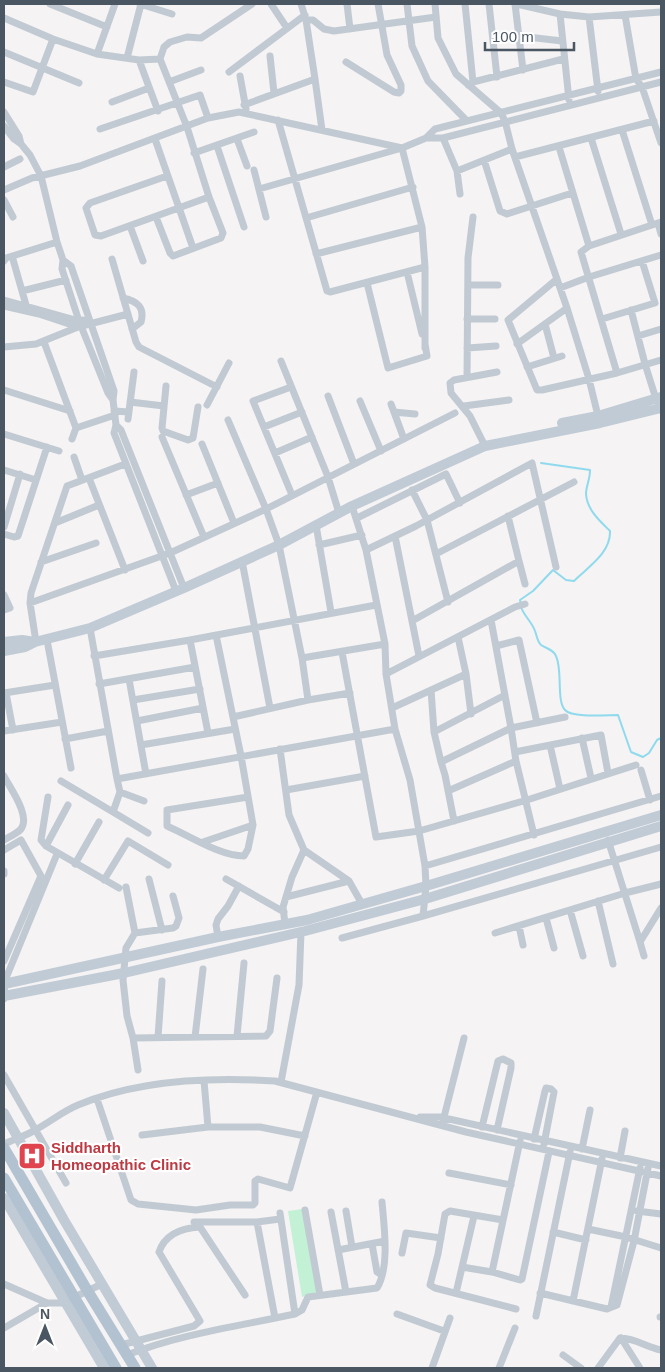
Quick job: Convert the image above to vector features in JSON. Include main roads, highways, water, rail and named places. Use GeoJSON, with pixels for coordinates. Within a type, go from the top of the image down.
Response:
{"type":"FeatureCollection","features":[{"type":"Feature","properties":{"kind":"main road"},"geometry":{"type":"LineString","coordinates":[[4,1146],[134,1368]]}},
{"type":"Feature","properties":{"kind":"main road"},"geometry":{"type":"LineString","coordinates":[[4,1178],[69,1299],[116,1368]]}},
{"type":"Feature","properties":{"kind":"waterway"},"geometry":{"type":"LineString","coordinates":[[541,463],[590,470],[586,491],[587,500],[595,515],[610,531],[607,546],[603,553],[574,581],[566,580],[553,570],[533,591],[520,600],[522,610],[534,628],[541,645],[552,650],[556,656],[562,705],[569,713],[590,716],[618,715],[631,752],[643,757],[649,753],[657,740],[661,738]]}},
{"type":"Feature","properties":{"kind":"place","name":"Siddharth Homeopathic Clinic"},"geometry":{"type":"Point","coordinates":[32,1156]}}]}
